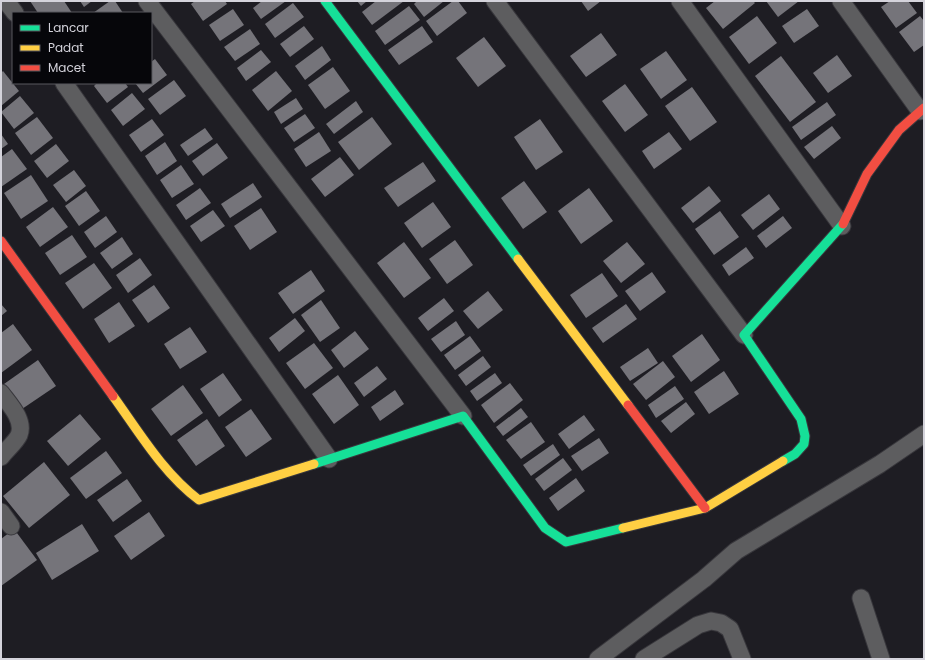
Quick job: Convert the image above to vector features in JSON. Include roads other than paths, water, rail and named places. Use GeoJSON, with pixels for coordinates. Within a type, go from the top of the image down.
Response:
{"type":"FeatureCollection","features":[{"type":"Feature","properties":{"kind":"street"},"geometry":{"type":"LineString","coordinates":[[6,1],[14,12]]}},
{"type":"Feature","properties":{"kind":"street"},"geometry":{"type":"LineString","coordinates":[[147,1],[463,416],[545,528],[566,542],[705,508],[729,495],[795,454],[804,444],[805,436],[801,418],[744,335],[495,1]]}},
{"type":"Feature","properties":{"kind":"street"},"geometry":{"type":"LineString","coordinates":[[324,1],[705,508]]}},
{"type":"Feature","properties":{"kind":"street"},"geometry":{"type":"LineString","coordinates":[[680,1],[842,226]]}},
{"type":"Feature","properties":{"kind":"street"},"geometry":{"type":"LineString","coordinates":[[744,335],[842,226],[867,174],[899,130],[922,110],[841,1]]}},
{"type":"Feature","properties":{"kind":"street"},"geometry":{"type":"LineString","coordinates":[[65,84],[329,459]]}},
{"type":"Feature","properties":{"kind":"street"},"geometry":{"type":"LineString","coordinates":[[1,241],[172,477],[199,500],[463,416]]}},
{"type":"Feature","properties":{"kind":"street"},"geometry":{"type":"LineString","coordinates":[[1,393],[20,422],[19,435],[1,457]]}},
{"type":"Feature","properties":{"kind":"street"},"geometry":{"type":"LineString","coordinates":[[598,659],[704,579],[736,551],[880,464],[924,434]]}},
{"type":"Feature","properties":{"kind":"street"},"geometry":{"type":"LineString","coordinates":[[1,512],[11,526]]}},
{"type":"Feature","properties":{"kind":"street"},"geometry":{"type":"LineString","coordinates":[[861,598],[881,659]]}},
{"type":"Feature","properties":{"kind":"street"},"geometry":{"type":"LineString","coordinates":[[644,659],[698,625],[711,620],[721,623],[730,629],[742,659]]}}]}
